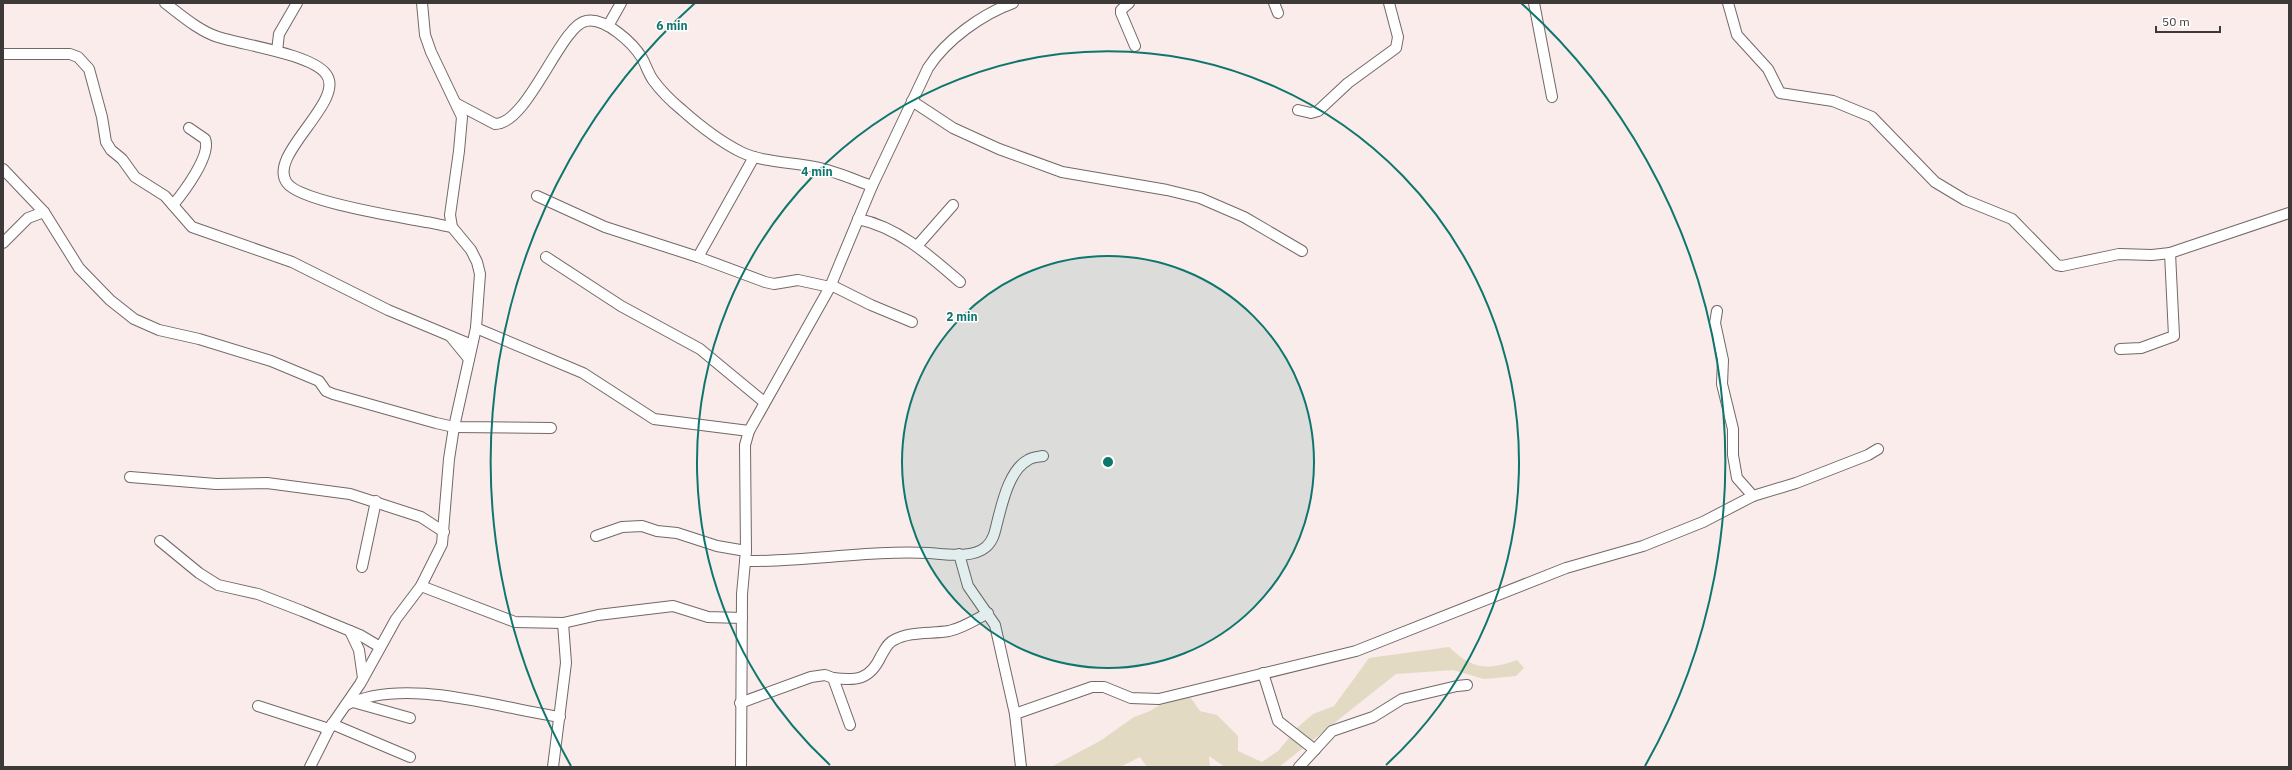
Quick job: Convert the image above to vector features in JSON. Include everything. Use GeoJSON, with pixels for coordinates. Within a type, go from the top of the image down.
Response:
{"type":"FeatureCollection","features":[{"type":"Feature","properties":{"kind":"street"},"geometry":{"type":"LineString","coordinates":[[165,3],[192,23],[218,37],[277,51],[318,66],[326,74],[330,82],[327,100],[299,137],[290,153],[284,176],[289,186],[342,206],[452,227]]}},
{"type":"Feature","properties":{"kind":"street"},"geometry":{"type":"LineString","coordinates":[[277,51],[279,34],[297,3]]}},
{"type":"Feature","properties":{"kind":"street"},"geometry":{"type":"LineString","coordinates":[[310,767],[330,727],[349,703],[396,619],[421,586],[442,544],[447,478],[454,427],[476,328],[480,274],[478,262],[452,227],[450,215],[462,128],[462,117],[429,46],[422,18],[422,3]]}},
{"type":"Feature","properties":{"kind":"street"},"geometry":{"type":"LineString","coordinates":[[608,26],[621,3]]}},
{"type":"Feature","properties":{"kind":"street"},"geometry":{"type":"LineString","coordinates":[[741,767],[740,703],[742,618],[746,556],[745,445],[749,431],[830,286],[872,186],[928,68],[940,50],[949,42],[999,8],[1013,3]]}},
{"type":"Feature","properties":{"kind":"street"},"geometry":{"type":"LineString","coordinates":[[1129,3],[1121,10],[1121,13],[1135,46]]}},
{"type":"Feature","properties":{"kind":"street"},"geometry":{"type":"LineString","coordinates":[[1274,3],[1278,13]]}},
{"type":"Feature","properties":{"kind":"street"},"geometry":{"type":"LineString","coordinates":[[1298,110],[1311,113],[1318,111],[1348,84],[1396,48],[1398,36],[1389,3]]}},
{"type":"Feature","properties":{"kind":"street"},"geometry":{"type":"LineString","coordinates":[[1534,3],[1552,97]]}},
{"type":"Feature","properties":{"kind":"street"},"geometry":{"type":"LineString","coordinates":[[1728,3],[1737,35],[1768,69],[1780,93],[1833,101],[1872,117],[1935,182],[1965,200],[2012,219],[2057,265],[2062,266],[2120,254],[2152,255],[2170,253],[2289,213]]}},
{"type":"Feature","properties":{"kind":"street"},"geometry":{"type":"LineString","coordinates":[[457,104],[496,124],[502,124],[509,120],[538,84],[570,32],[584,21],[591,20],[608,26],[635,49],[652,79],[672,102],[720,140],[754,157],[824,170],[872,186]]}},
{"type":"Feature","properties":{"kind":"street"},"geometry":{"type":"LineString","coordinates":[[3,54],[70,54],[78,57],[89,69],[93,80],[105,128],[106,142],[110,150],[122,159],[135,177],[159,191],[192,227],[292,262],[388,310],[472,345]]}},
{"type":"Feature","properties":{"kind":"street"},"geometry":{"type":"LineString","coordinates":[[912,101],[953,128],[998,149],[1062,172],[1167,190],[1200,198],[1244,217],[1302,251]]}},
{"type":"Feature","properties":{"kind":"street"},"geometry":{"type":"LineString","coordinates":[[173,205],[188,186],[207,149],[205,139],[189,128]]}},
{"type":"Feature","properties":{"kind":"street"},"geometry":{"type":"LineString","coordinates":[[698,257],[754,157]]}},
{"type":"Feature","properties":{"kind":"street"},"geometry":{"type":"LineString","coordinates":[[3,169],[44,212],[79,268],[110,300],[134,319],[159,330],[199,339],[271,361],[319,381],[326,391],[332,394],[436,424],[454,427],[551,428]]}},
{"type":"Feature","properties":{"kind":"street"},"geometry":{"type":"LineString","coordinates":[[537,196],[605,227],[698,257],[765,282],[774,284],[798,280],[830,286],[912,322]]}},
{"type":"Feature","properties":{"kind":"street"},"geometry":{"type":"LineString","coordinates":[[917,246],[953,205]]}},
{"type":"Feature","properties":{"kind":"street"},"geometry":{"type":"LineString","coordinates":[[3,243],[28,218],[44,212]]}},
{"type":"Feature","properties":{"kind":"street"},"geometry":{"type":"LineString","coordinates":[[858,219],[878,224],[917,246],[960,282]]}},
{"type":"Feature","properties":{"kind":"street"},"geometry":{"type":"LineString","coordinates":[[2120,349],[2141,348],[2174,336],[2170,253]]}},
{"type":"Feature","properties":{"kind":"street"},"geometry":{"type":"LineString","coordinates":[[546,257],[631,312],[700,349],[764,402]]}},
{"type":"Feature","properties":{"kind":"street"},"geometry":{"type":"LineString","coordinates":[[1717,311],[1715,323],[1723,360],[1722,384],[1733,429],[1733,455],[1737,478],[1753,496]]}},
{"type":"Feature","properties":{"kind":"street"},"geometry":{"type":"LineString","coordinates":[[476,328],[583,373],[654,419],[749,431]]}},
{"type":"Feature","properties":{"kind":"street"},"geometry":{"type":"LineString","coordinates":[[450,335],[469,359]]}},
{"type":"Feature","properties":{"kind":"street"},"geometry":{"type":"LineString","coordinates":[[1015,714],[1092,687],[1104,687],[1132,698],[1160,699],[1356,651],[1566,568],[1643,546],[1703,522],[1753,496],[1803,480],[1868,455],[1878,449]]}},
{"type":"Feature","properties":{"kind":"street"},"geometry":{"type":"LineString","coordinates":[[596,536],[622,527],[642,526],[657,531],[677,533],[746,556],[774,561],[878,552],[959,554],[980,551],[989,544],[1015,473],[1029,459],[1043,456]]}},
{"type":"Feature","properties":{"kind":"street"},"geometry":{"type":"LineString","coordinates":[[130,477],[216,484],[268,483],[350,494],[376,501],[422,517],[444,532]]}},
{"type":"Feature","properties":{"kind":"street"},"geometry":{"type":"LineString","coordinates":[[362,567],[376,501]]}},
{"type":"Feature","properties":{"kind":"street"},"geometry":{"type":"LineString","coordinates":[[160,541],[199,574],[218,585],[258,594],[350,631],[380,648]]}},
{"type":"Feature","properties":{"kind":"street"},"geometry":{"type":"LineString","coordinates":[[959,554],[968,586],[995,625],[1015,714],[1021,767]]}},
{"type":"Feature","properties":{"kind":"street"},"geometry":{"type":"LineString","coordinates":[[421,586],[515,622],[563,623],[598,615],[673,606],[685,608],[708,617],[742,618]]}},
{"type":"Feature","properties":{"kind":"street"},"geometry":{"type":"LineString","coordinates":[[740,703],[812,677],[825,675],[851,681],[865,676],[874,668],[888,644],[900,637],[948,631],[964,627],[988,613]]}},
{"type":"Feature","properties":{"kind":"street"},"geometry":{"type":"LineString","coordinates":[[553,767],[566,663],[563,623]]}},
{"type":"Feature","properties":{"kind":"street"},"geometry":{"type":"LineString","coordinates":[[350,631],[359,650],[363,678]]}},
{"type":"Feature","properties":{"kind":"street"},"geometry":{"type":"LineString","coordinates":[[1264,673],[1278,722],[1315,750]]}},
{"type":"Feature","properties":{"kind":"street"},"geometry":{"type":"LineString","coordinates":[[833,678],[850,724]]}},
{"type":"Feature","properties":{"kind":"street"},"geometry":{"type":"LineString","coordinates":[[1299,767],[1332,732],[1373,717],[1402,699],[1467,685]]}},
{"type":"Feature","properties":{"kind":"street"},"geometry":{"type":"LineString","coordinates":[[349,703],[377,695],[437,694],[560,716]]}},
{"type":"Feature","properties":{"kind":"street"},"geometry":{"type":"LineString","coordinates":[[349,703],[410,718]]}},
{"type":"Feature","properties":{"kind":"street"},"geometry":{"type":"LineString","coordinates":[[258,706],[330,727],[410,757]]}},
{"type":"Feature","properties":{"kind":"shaded area"},"geometry":{"type":"Polygon","coordinates":[[[1449,647],[1465,660],[1480,666],[1497,666],[1517,660],[1524,668],[1516,676],[1484,679],[1453,670],[1396,674],[1279,767],[1225,767],[1209,756],[1210,767],[1147,767],[1140,757],[1120,767],[1051,767],[1100,741],[1134,717],[1150,711],[1172,697],[1188,694],[1200,711],[1217,715],[1238,736],[1238,751],[1262,762],[1278,751],[1298,727],[1313,714],[1334,706],[1369,658],[1449,647]]]}}]}
